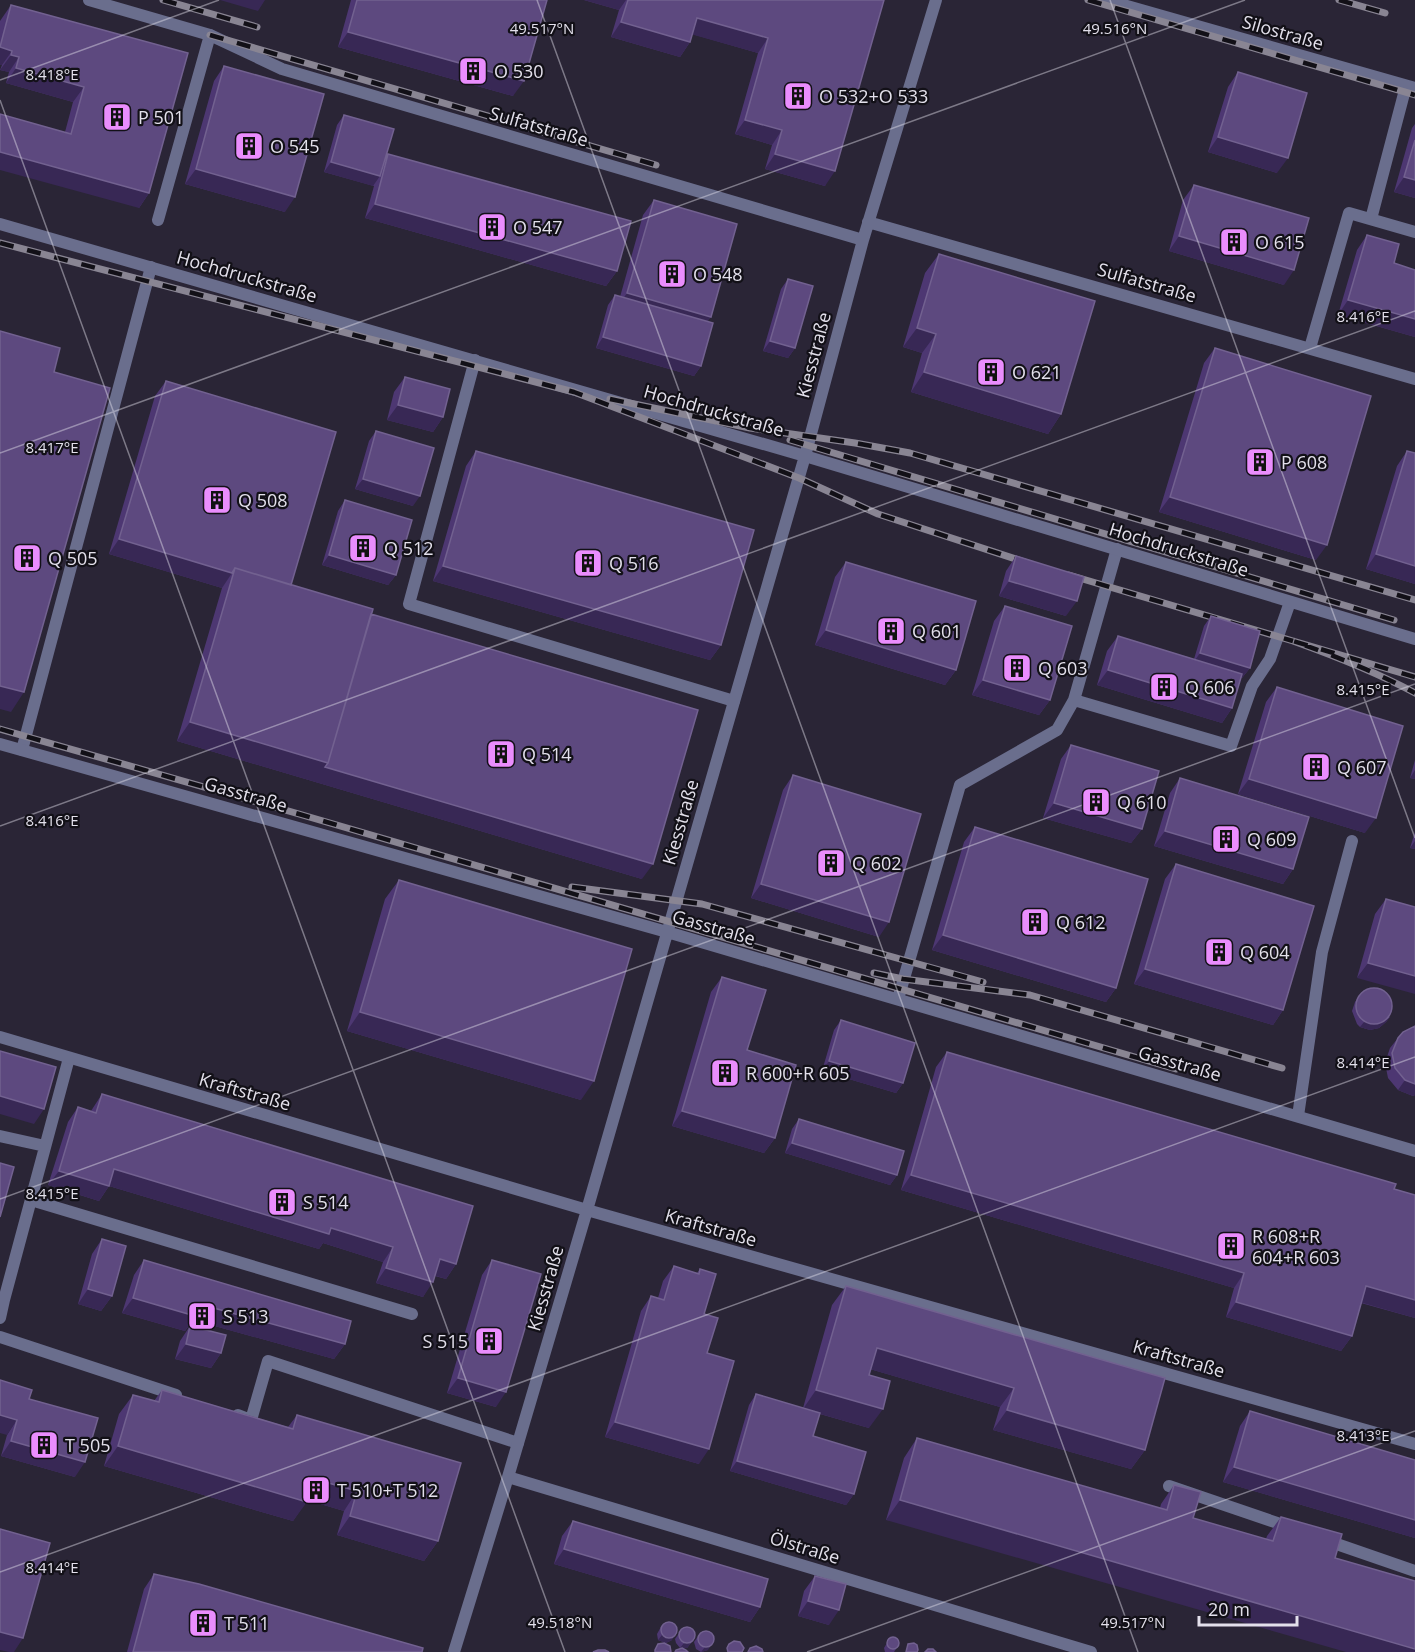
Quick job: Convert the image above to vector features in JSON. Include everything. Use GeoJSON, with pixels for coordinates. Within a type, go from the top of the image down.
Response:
{"type":"FeatureCollection","features":[{"type":"Feature","properties":{"kind":"street","name":"Sulfatstraße"},"geometry":{"type":"LineString","coordinates":[[89,0],[210,35],[282,69],[863,240]]}},
{"type":"Feature","properties":{"kind":"street","name":"Kiesstraße"},"geometry":{"type":"LineString","coordinates":[[454,1652],[587,1210],[805,456],[868,222],[936,0]]}},
{"type":"Feature","properties":{"kind":"street","name":"Silostraße"},"geometry":{"type":"LineString","coordinates":[[1106,0],[1411,87]]}},
{"type":"Feature","properties":{"kind":"street"},"geometry":{"type":"LineString","coordinates":[[158,220],[210,35]]}},
{"type":"Feature","properties":{"kind":"street"},"geometry":{"type":"LineString","coordinates":[[1371,219],[1411,87]]}},
{"type":"Feature","properties":{"kind":"street"},"geometry":{"type":"LineString","coordinates":[[1310,348],[1349,213],[1415,232]]}},
{"type":"Feature","properties":{"kind":"street","name":"Sulfatstraße"},"geometry":{"type":"LineString","coordinates":[[868,222],[1415,379]]}},
{"type":"Feature","properties":{"kind":"street","name":"Hochdruckstraße"},"geometry":{"type":"LineString","coordinates":[[0,224],[805,456],[1415,639]]}},
{"type":"Feature","properties":{"kind":"street"},"geometry":{"type":"LineString","coordinates":[[22,750],[151,267]]}},
{"type":"Feature","properties":{"kind":"street"},"geometry":{"type":"LineString","coordinates":[[475,360],[409,604],[734,701]]}},
{"type":"Feature","properties":{"kind":"street"},"geometry":{"type":"LineString","coordinates":[[898,999],[960,785],[1057,730],[1074,700],[1117,549]]}},
{"type":"Feature","properties":{"kind":"street"},"geometry":{"type":"LineString","coordinates":[[1074,700],[1231,746],[1252,686],[1270,659],[1290,602]]}},
{"type":"Feature","properties":{"kind":"street","name":"Gasstraße"},"geometry":{"type":"LineString","coordinates":[[0,744],[667,932],[1415,1151]]}},
{"type":"Feature","properties":{"kind":"street"},"geometry":{"type":"LineString","coordinates":[[1298,1116],[1322,952],[1352,841]]}},
{"type":"Feature","properties":{"kind":"street","name":"Kraftstraße"},"geometry":{"type":"LineString","coordinates":[[0,1037],[587,1210],[1415,1444]]}},
{"type":"Feature","properties":{"kind":"street"},"geometry":{"type":"LineString","coordinates":[[0,1318],[2,1299],[69,1058]]}},
{"type":"Feature","properties":{"kind":"street"},"geometry":{"type":"LineString","coordinates":[[0,1136],[45,1146]]}},
{"type":"Feature","properties":{"kind":"street"},"geometry":{"type":"LineString","coordinates":[[31,1200],[412,1314]]}},
{"type":"Feature","properties":{"kind":"street"},"geometry":{"type":"LineString","coordinates":[[0,1337],[186,1398]]}},
{"type":"Feature","properties":{"kind":"street"},"geometry":{"type":"LineString","coordinates":[[229,1412],[251,1419],[268,1360],[518,1443]]}},
{"type":"Feature","properties":{"kind":"street","name":"Ölstraße"},"geometry":{"type":"LineString","coordinates":[[508,1477],[1091,1652]]}},
{"type":"Feature","properties":{"kind":"street"},"geometry":{"type":"LineString","coordinates":[[1169,1486],[1415,1571]]}},
{"type":"Feature","properties":{"kind":"building","name":"O 530"},"geometry":{"type":"Polygon","coordinates":[[[357,0],[547,0],[524,81],[348,32],[357,0]]]}},
{"type":"Feature","properties":{"kind":"building","name":"O 532+O 533"},"geometry":{"type":"Polygon","coordinates":[[[628,0],[884,0],[835,171],[775,154],[782,130],[745,120],[768,38],[697,18],[690,42],[621,22],[628,0]]]}},
{"type":"Feature","properties":{"kind":"building","name":"P 501"},"geometry":{"type":"Polygon","coordinates":[[[11,5],[188,53],[149,193],[0,152],[0,114],[71,134],[84,87],[16,68],[19,57],[11,55],[12,51],[0,47],[11,5]]]}},
{"type":"Feature","properties":{"kind":"building","name":"O 545"},"geometry":{"type":"Polygon","coordinates":[[[224,66],[324,94],[295,197],[196,169],[224,66]]]}},
{"type":"Feature","properties":{"kind":"building"},"geometry":{"type":"Polygon","coordinates":[[[1238,72],[1307,93],[1288,158],[1218,137],[1238,72]]]}},
{"type":"Feature","properties":{"kind":"building"},"geometry":{"type":"Polygon","coordinates":[[[344,115],[394,129],[380,176],[331,162],[344,115]]]}},
{"type":"Feature","properties":{"kind":"building"},"geometry":{"type":"Polygon","coordinates":[[[1415,140],[1415,180],[1404,177],[1415,140]]]}},
{"type":"Feature","properties":{"kind":"building","name":"O 547"},"geometry":{"type":"Polygon","coordinates":[[[388,154],[631,221],[617,271],[375,204],[388,154]]]}},
{"type":"Feature","properties":{"kind":"building","name":"O 615"},"geometry":{"type":"Polygon","coordinates":[[[1194,185],[1309,218],[1294,270],[1179,236],[1194,185]]]}},
{"type":"Feature","properties":{"kind":"building","name":"O 548"},"geometry":{"type":"Polygon","coordinates":[[[654,200],[737,224],[711,317],[627,293],[654,200]]]}},
{"type":"Feature","properties":{"kind":"building"},"geometry":{"type":"Polygon","coordinates":[[[1367,235],[1399,244],[1394,263],[1415,270],[1415,319],[1348,300],[1367,235]]]}},
{"type":"Feature","properties":{"kind":"building","name":"O 621"},"geometry":{"type":"Polygon","coordinates":[[[939,254],[1095,301],[1061,414],[924,372],[936,334],[917,328],[939,254]]]}},
{"type":"Feature","properties":{"kind":"building"},"geometry":{"type":"Polygon","coordinates":[[[788,279],[813,286],[795,348],[770,341],[788,279]]]}},
{"type":"Feature","properties":{"kind":"building"},"geometry":{"type":"Polygon","coordinates":[[[615,295],[713,323],[701,366],[603,337],[615,295]]]}},
{"type":"Feature","properties":{"kind":"building","name":"Q 505"},"geometry":{"type":"Polygon","coordinates":[[[0,331],[60,348],[54,372],[110,388],[24,692],[0,686],[0,331]]]}},
{"type":"Feature","properties":{"kind":"building","name":"P 608"},"geometry":{"type":"Polygon","coordinates":[[[1215,348],[1371,396],[1327,545],[1170,497],[1215,348]]]}},
{"type":"Feature","properties":{"kind":"building"},"geometry":{"type":"Polygon","coordinates":[[[405,377],[450,389],[443,417],[398,405],[405,377]]]}},
{"type":"Feature","properties":{"kind":"building","name":"Q 508"},"geometry":{"type":"Polygon","coordinates":[[[166,381],[336,432],[291,585],[235,568],[232,573],[119,539],[166,381]]]}},
{"type":"Feature","properties":{"kind":"building"},"geometry":{"type":"Polygon","coordinates":[[[376,431],[434,448],[420,496],[363,479],[376,431]]]}},
{"type":"Feature","properties":{"kind":"building","name":"Q 516"},"geometry":{"type":"Polygon","coordinates":[[[476,451],[754,530],[721,645],[443,566],[476,451]]]}},
{"type":"Feature","properties":{"kind":"building"},"geometry":{"type":"Polygon","coordinates":[[[1407,451],[1415,453],[1415,566],[1376,554],[1407,451]]]}},
{"type":"Feature","properties":{"kind":"building","name":"Q 512"},"geometry":{"type":"Polygon","coordinates":[[[345,500],[412,520],[396,575],[329,555],[345,500]]]}},
{"type":"Feature","properties":{"kind":"building"},"geometry":{"type":"Polygon","coordinates":[[[1016,556],[1084,577],[1077,601],[1009,581],[1016,556]]]}},
{"type":"Feature","properties":{"kind":"building","name":"Q 601"},"geometry":{"type":"Polygon","coordinates":[[[846,562],[976,601],[956,670],[826,630],[846,562]]]}},
{"type":"Feature","properties":{"kind":"building"},"geometry":{"type":"Polygon","coordinates":[[[235,568],[373,609],[328,763],[190,722],[235,568]]]}},
{"type":"Feature","properties":{"kind":"building","name":"Q 603"},"geometry":{"type":"Polygon","coordinates":[[[1005,606],[1072,626],[1050,700],[983,680],[1005,606]]]}},
{"type":"Feature","properties":{"kind":"building","name":"Q 514"},"geometry":{"type":"Polygon","coordinates":[[[371,614],[698,710],[653,864],[325,767],[371,614]]]}},
{"type":"Feature","properties":{"kind":"building"},"geometry":{"type":"Polygon","coordinates":[[[1211,616],[1260,631],[1250,668],[1200,653],[1211,616]]]}},
{"type":"Feature","properties":{"kind":"building"},"geometry":{"type":"Polygon","coordinates":[[[1118,636],[1242,674],[1232,708],[1108,670],[1118,636]]]}},
{"type":"Feature","properties":{"kind":"building","name":"Q 607"},"geometry":{"type":"Polygon","coordinates":[[[1277,687],[1403,726],[1376,818],[1249,779],[1277,687]]]}},
{"type":"Feature","properties":{"kind":"building","name":"Q 610"},"geometry":{"type":"Polygon","coordinates":[[[1071,745],[1159,771],[1142,829],[1054,803],[1071,745]]]}},
{"type":"Feature","properties":{"kind":"building","name":"Q 602"},"geometry":{"type":"Polygon","coordinates":[[[793,775],[921,814],[889,922],[761,884],[793,775]]]}},
{"type":"Feature","properties":{"kind":"building","name":"Q 609"},"geometry":{"type":"Polygon","coordinates":[[[1180,778],[1309,817],[1293,869],[1165,831],[1180,778]]]}},
{"type":"Feature","properties":{"kind":"building","name":"Q 612"},"geometry":{"type":"Polygon","coordinates":[[[975,827],[1148,879],[1116,988],[943,935],[975,827]]]}},
{"type":"Feature","properties":{"kind":"building","name":"Q 604"},"geometry":{"type":"Polygon","coordinates":[[[1176,864],[1314,906],[1283,1010],[1145,969],[1176,864]]]}},
{"type":"Feature","properties":{"kind":"building"},"geometry":{"type":"Polygon","coordinates":[[[399,880],[632,949],[594,1081],[360,1012],[399,880]]]}},
{"type":"Feature","properties":{"kind":"building"},"geometry":{"type":"Polygon","coordinates":[[[1386,899],[1415,907],[1415,976],[1368,963],[1386,899]]]}},
{"type":"Feature","properties":{"kind":"building","name":"R 600+R 605"},"geometry":{"type":"Polygon","coordinates":[[[722,977],[766,990],[747,1050],[796,1065],[775,1138],[682,1111],[722,977]]]}},
{"type":"Feature","properties":{"kind":"building"},"geometry":{"type":"Polygon","coordinates":[[[1374,988],[1387,993],[1392,1006],[1387,1019],[1374,1024],[1361,1019],[1356,1006],[1361,993],[1374,988]]]}},
{"type":"Feature","properties":{"kind":"building"},"geometry":{"type":"Polygon","coordinates":[[[841,1020],[915,1043],[903,1083],[829,1061],[841,1020]]]}},
{"type":"Feature","properties":{"kind":"building"},"geometry":{"type":"Polygon","coordinates":[[[1415,1026],[1415,1084],[1405,1080],[1395,1068],[1392,1053],[1403,1032],[1415,1026]]]}},
{"type":"Feature","properties":{"kind":"building"},"geometry":{"type":"Polygon","coordinates":[[[0,1051],[56,1067],[44,1109],[0,1096],[0,1051]]]}},
{"type":"Feature","properties":{"kind":"building","name":"R 608+R 604+R 603"},"geometry":{"type":"Polygon","coordinates":[[[947,1052],[1396,1184],[1394,1189],[1415,1195],[1415,1300],[1366,1286],[1352,1336],[1236,1302],[1244,1273],[911,1175],[947,1052]]]}},
{"type":"Feature","properties":{"kind":"building","name":"S 514"},"geometry":{"type":"Polygon","coordinates":[[[102,1094],[473,1206],[456,1264],[440,1259],[433,1282],[386,1268],[393,1247],[331,1228],[329,1234],[114,1169],[109,1186],[59,1171],[78,1107],[96,1113],[102,1094]]]}},
{"type":"Feature","properties":{"kind":"building"},"geometry":{"type":"Polygon","coordinates":[[[799,1119],[904,1151],[897,1175],[792,1143],[799,1119]]]}},
{"type":"Feature","properties":{"kind":"building"},"geometry":{"type":"Polygon","coordinates":[[[0,1163],[14,1167],[0,1217],[0,1163]]]}},
{"type":"Feature","properties":{"kind":"building"},"geometry":{"type":"Polygon","coordinates":[[[102,1239],[126,1246],[112,1296],[88,1289],[102,1239]]]}},
{"type":"Feature","properties":{"kind":"building"},"geometry":{"type":"Polygon","coordinates":[[[144,1260],[351,1321],[345,1344],[199,1304],[195,1316],[133,1298],[144,1260]]]}},
{"type":"Feature","properties":{"kind":"building","name":"S 515"},"geometry":{"type":"Polygon","coordinates":[[[492,1260],[541,1274],[506,1392],[458,1378],[492,1260]]]}},
{"type":"Feature","properties":{"kind":"building"},"geometry":{"type":"Polygon","coordinates":[[[674,1266],[699,1274],[700,1269],[716,1274],[704,1314],[718,1318],[707,1353],[734,1361],[709,1449],[615,1422],[651,1296],[664,1300],[674,1266]]]}},
{"type":"Feature","properties":{"kind":"building"},"geometry":{"type":"Polygon","coordinates":[[[846,1286],[1165,1378],[1145,1450],[1007,1410],[1014,1388],[877,1348],[869,1375],[890,1381],[883,1409],[816,1390],[846,1286]]]}},
{"type":"Feature","properties":{"kind":"building"},"geometry":{"type":"Polygon","coordinates":[[[190,1326],[226,1335],[221,1353],[186,1344],[190,1326]]]}},
{"type":"Feature","properties":{"kind":"building"},"geometry":{"type":"Polygon","coordinates":[[[0,1380],[32,1390],[29,1399],[98,1418],[85,1462],[11,1441],[17,1420],[0,1415],[0,1380]]]}},
{"type":"Feature","properties":{"kind":"building","name":"T 510+T 512"},"geometry":{"type":"Polygon","coordinates":[[[162,1390],[293,1429],[297,1415],[461,1463],[438,1541],[350,1516],[357,1491],[314,1479],[307,1502],[118,1446],[133,1395],[159,1402],[162,1390]]]}},
{"type":"Feature","properties":{"kind":"building"},"geometry":{"type":"Polygon","coordinates":[[[756,1394],[820,1413],[813,1436],[866,1452],[854,1494],[737,1461],[756,1394]]]}},
{"type":"Feature","properties":{"kind":"building"},"geometry":{"type":"Polygon","coordinates":[[[1250,1411],[1415,1460],[1415,1520],[1234,1467],[1250,1411]]]}},
{"type":"Feature","properties":{"kind":"building"},"geometry":{"type":"Polygon","coordinates":[[[917,1438],[1167,1510],[1174,1485],[1201,1492],[1193,1518],[1273,1541],[1281,1517],[1342,1534],[1335,1558],[1415,1581],[1415,1649],[900,1500],[917,1438]]]}},
{"type":"Feature","properties":{"kind":"building"},"geometry":{"type":"Polygon","coordinates":[[[573,1521],[768,1579],[760,1607],[564,1549],[573,1521]]]}},
{"type":"Feature","properties":{"kind":"building"},"geometry":{"type":"Polygon","coordinates":[[[0,1529],[50,1543],[23,1638],[0,1632],[0,1529]]]}},
{"type":"Feature","properties":{"kind":"building","name":"T 511"},"geometry":{"type":"Polygon","coordinates":[[[154,1574],[199,1584],[423,1648],[422,1652],[133,1652],[154,1574]]]}},
{"type":"Feature","properties":{"kind":"building"},"geometry":{"type":"Polygon","coordinates":[[[815,1576],[846,1584],[839,1610],[808,1601],[815,1576]]]}},
{"type":"Feature","properties":{"kind":"building"},"geometry":{"type":"Polygon","coordinates":[[[669,1622],[677,1630],[669,1638],[661,1630],[669,1622]]]}},
{"type":"Feature","properties":{"kind":"building"},"geometry":{"type":"Polygon","coordinates":[[[687,1627],[693,1629],[695,1635],[693,1641],[687,1643],[681,1641],[679,1635],[681,1629],[687,1627]]]}},
{"type":"Feature","properties":{"kind":"building"},"geometry":{"type":"Polygon","coordinates":[[[706,1631],[712,1633],[714,1639],[712,1645],[706,1647],[700,1645],[698,1639],[700,1633],[706,1631]]]}},
{"type":"Feature","properties":{"kind":"building"},"geometry":{"type":"Polygon","coordinates":[[[893,1637],[899,1643],[893,1649],[887,1643],[893,1637]]]}},
{"type":"Feature","properties":{"kind":"building"},"geometry":{"type":"Polygon","coordinates":[[[734,1641],[740,1642],[744,1648],[742,1652],[728,1652],[729,1644],[734,1641]]]}},
{"type":"Feature","properties":{"kind":"building"},"geometry":{"type":"Polygon","coordinates":[[[664,1643],[670,1646],[671,1652],[655,1652],[658,1644],[664,1643]]]}},
{"type":"Feature","properties":{"kind":"building"},"geometry":{"type":"Polygon","coordinates":[[[908,1644],[917,1645],[917,1652],[906,1652],[908,1644]]]}},
{"type":"Feature","properties":{"kind":"building"},"geometry":{"type":"Polygon","coordinates":[[[756,1646],[763,1652],[748,1652],[750,1648],[756,1646]]]}},
{"type":"Feature","properties":{"kind":"building"},"geometry":{"type":"Polygon","coordinates":[[[682,1648],[688,1652],[675,1652],[676,1650],[682,1648]]]}},
{"type":"Feature","properties":{"kind":"building"},"geometry":{"type":"Polygon","coordinates":[[[933,1649],[936,1652],[925,1652],[933,1649]]]}},
{"type":"Feature","properties":{"kind":"building"},"geometry":{"type":"Polygon","coordinates":[[[605,1650],[609,1652],[593,1652],[605,1650]]]}},
{"type":"Feature","properties":{"kind":"railway"},"geometry":{"type":"LineString","coordinates":[[163,0],[257,27]]}},
{"type":"Feature","properties":{"kind":"railway"},"geometry":{"type":"LineString","coordinates":[[1088,0],[1415,95]]}},
{"type":"Feature","properties":{"kind":"railway"},"geometry":{"type":"LineString","coordinates":[[1339,0],[1385,13]]}},
{"type":"Feature","properties":{"kind":"railway"},"geometry":{"type":"LineString","coordinates":[[210,35],[656,165]]}},
{"type":"Feature","properties":{"kind":"railway"},"geometry":{"type":"LineString","coordinates":[[0,243],[574,392],[799,478],[878,514],[1031,564]]}},
{"type":"Feature","properties":{"kind":"railway"},"geometry":{"type":"LineString","coordinates":[[610,399],[750,428],[910,453],[1415,600]]}},
{"type":"Feature","properties":{"kind":"railway"},"geometry":{"type":"LineString","coordinates":[[790,440],[1394,620]]}},
{"type":"Feature","properties":{"kind":"railway"},"geometry":{"type":"LineString","coordinates":[[1069,575],[1293,641]]}},
{"type":"Feature","properties":{"kind":"railway"},"geometry":{"type":"LineString","coordinates":[[1415,677],[1293,641],[1355,665],[1415,693]]}},
{"type":"Feature","properties":{"kind":"railway"},"geometry":{"type":"LineString","coordinates":[[0,729],[1176,1069]]}},
{"type":"Feature","properties":{"kind":"railway"},"geometry":{"type":"LineString","coordinates":[[572,887],[702,904],[983,982]]}},
{"type":"Feature","properties":{"kind":"railway"},"geometry":{"type":"LineString","coordinates":[[874,973],[903,979],[1030,995],[1282,1068]]}},
{"type":"Feature","properties":{"kind":"place","name":"O 530"},"geometry":{"type":"Point","coordinates":[473,71]}},
{"type":"Feature","properties":{"kind":"place","name":"O 532+O 533"},"geometry":{"type":"Point","coordinates":[798,96]}},
{"type":"Feature","properties":{"kind":"place","name":"P 501"},"geometry":{"type":"Point","coordinates":[117,117]}},
{"type":"Feature","properties":{"kind":"place","name":"O 545"},"geometry":{"type":"Point","coordinates":[249,146]}},
{"type":"Feature","properties":{"kind":"place","name":"O 547"},"geometry":{"type":"Point","coordinates":[492,227]}},
{"type":"Feature","properties":{"kind":"place","name":"O 615"},"geometry":{"type":"Point","coordinates":[1234,242]}},
{"type":"Feature","properties":{"kind":"place","name":"O 548"},"geometry":{"type":"Point","coordinates":[672,274]}},
{"type":"Feature","properties":{"kind":"place","name":"O 621"},"geometry":{"type":"Point","coordinates":[991,372]}},
{"type":"Feature","properties":{"kind":"place","name":"P 608"},"geometry":{"type":"Point","coordinates":[1260,462]}},
{"type":"Feature","properties":{"kind":"place","name":"Q 508"},"geometry":{"type":"Point","coordinates":[217,500]}},
{"type":"Feature","properties":{"kind":"place","name":"Q 512"},"geometry":{"type":"Point","coordinates":[363,548]}},
{"type":"Feature","properties":{"kind":"place","name":"Q 505"},"geometry":{"type":"Point","coordinates":[27,558]}},
{"type":"Feature","properties":{"kind":"place","name":"Q 516"},"geometry":{"type":"Point","coordinates":[588,563]}},
{"type":"Feature","properties":{"kind":"place","name":"Q 601"},"geometry":{"type":"Point","coordinates":[891,631]}},
{"type":"Feature","properties":{"kind":"place","name":"Q 603"},"geometry":{"type":"Point","coordinates":[1017,668]}},
{"type":"Feature","properties":{"kind":"place","name":"Q 606"},"geometry":{"type":"Point","coordinates":[1164,687]}},
{"type":"Feature","properties":{"kind":"place","name":"Q 514"},"geometry":{"type":"Point","coordinates":[501,754]}},
{"type":"Feature","properties":{"kind":"place","name":"Q 607"},"geometry":{"type":"Point","coordinates":[1316,767]}},
{"type":"Feature","properties":{"kind":"place","name":"Q 610"},"geometry":{"type":"Point","coordinates":[1096,802]}},
{"type":"Feature","properties":{"kind":"place","name":"Q 609"},"geometry":{"type":"Point","coordinates":[1226,839]}},
{"type":"Feature","properties":{"kind":"place","name":"Q 602"},"geometry":{"type":"Point","coordinates":[831,863]}},
{"type":"Feature","properties":{"kind":"place","name":"Q 612"},"geometry":{"type":"Point","coordinates":[1035,922]}},
{"type":"Feature","properties":{"kind":"place","name":"Q 604"},"geometry":{"type":"Point","coordinates":[1219,952]}},
{"type":"Feature","properties":{"kind":"place","name":"R 600+R 605"},"geometry":{"type":"Point","coordinates":[725,1073]}},
{"type":"Feature","properties":{"kind":"place","name":"S 514"},"geometry":{"type":"Point","coordinates":[282,1202]}},
{"type":"Feature","properties":{"kind":"place","name":"R 608+R 604+R 603"},"geometry":{"type":"Point","coordinates":[1231,1246]}},
{"type":"Feature","properties":{"kind":"place","name":"S 513"},"geometry":{"type":"Point","coordinates":[202,1316]}},
{"type":"Feature","properties":{"kind":"place","name":"S 515"},"geometry":{"type":"Point","coordinates":[489,1341]}},
{"type":"Feature","properties":{"kind":"place","name":"T 505"},"geometry":{"type":"Point","coordinates":[44,1445]}},
{"type":"Feature","properties":{"kind":"place","name":"T 510+T 512"},"geometry":{"type":"Point","coordinates":[316,1490]}},
{"type":"Feature","properties":{"kind":"place","name":"T 511"},"geometry":{"type":"Point","coordinates":[203,1623]}}]}
